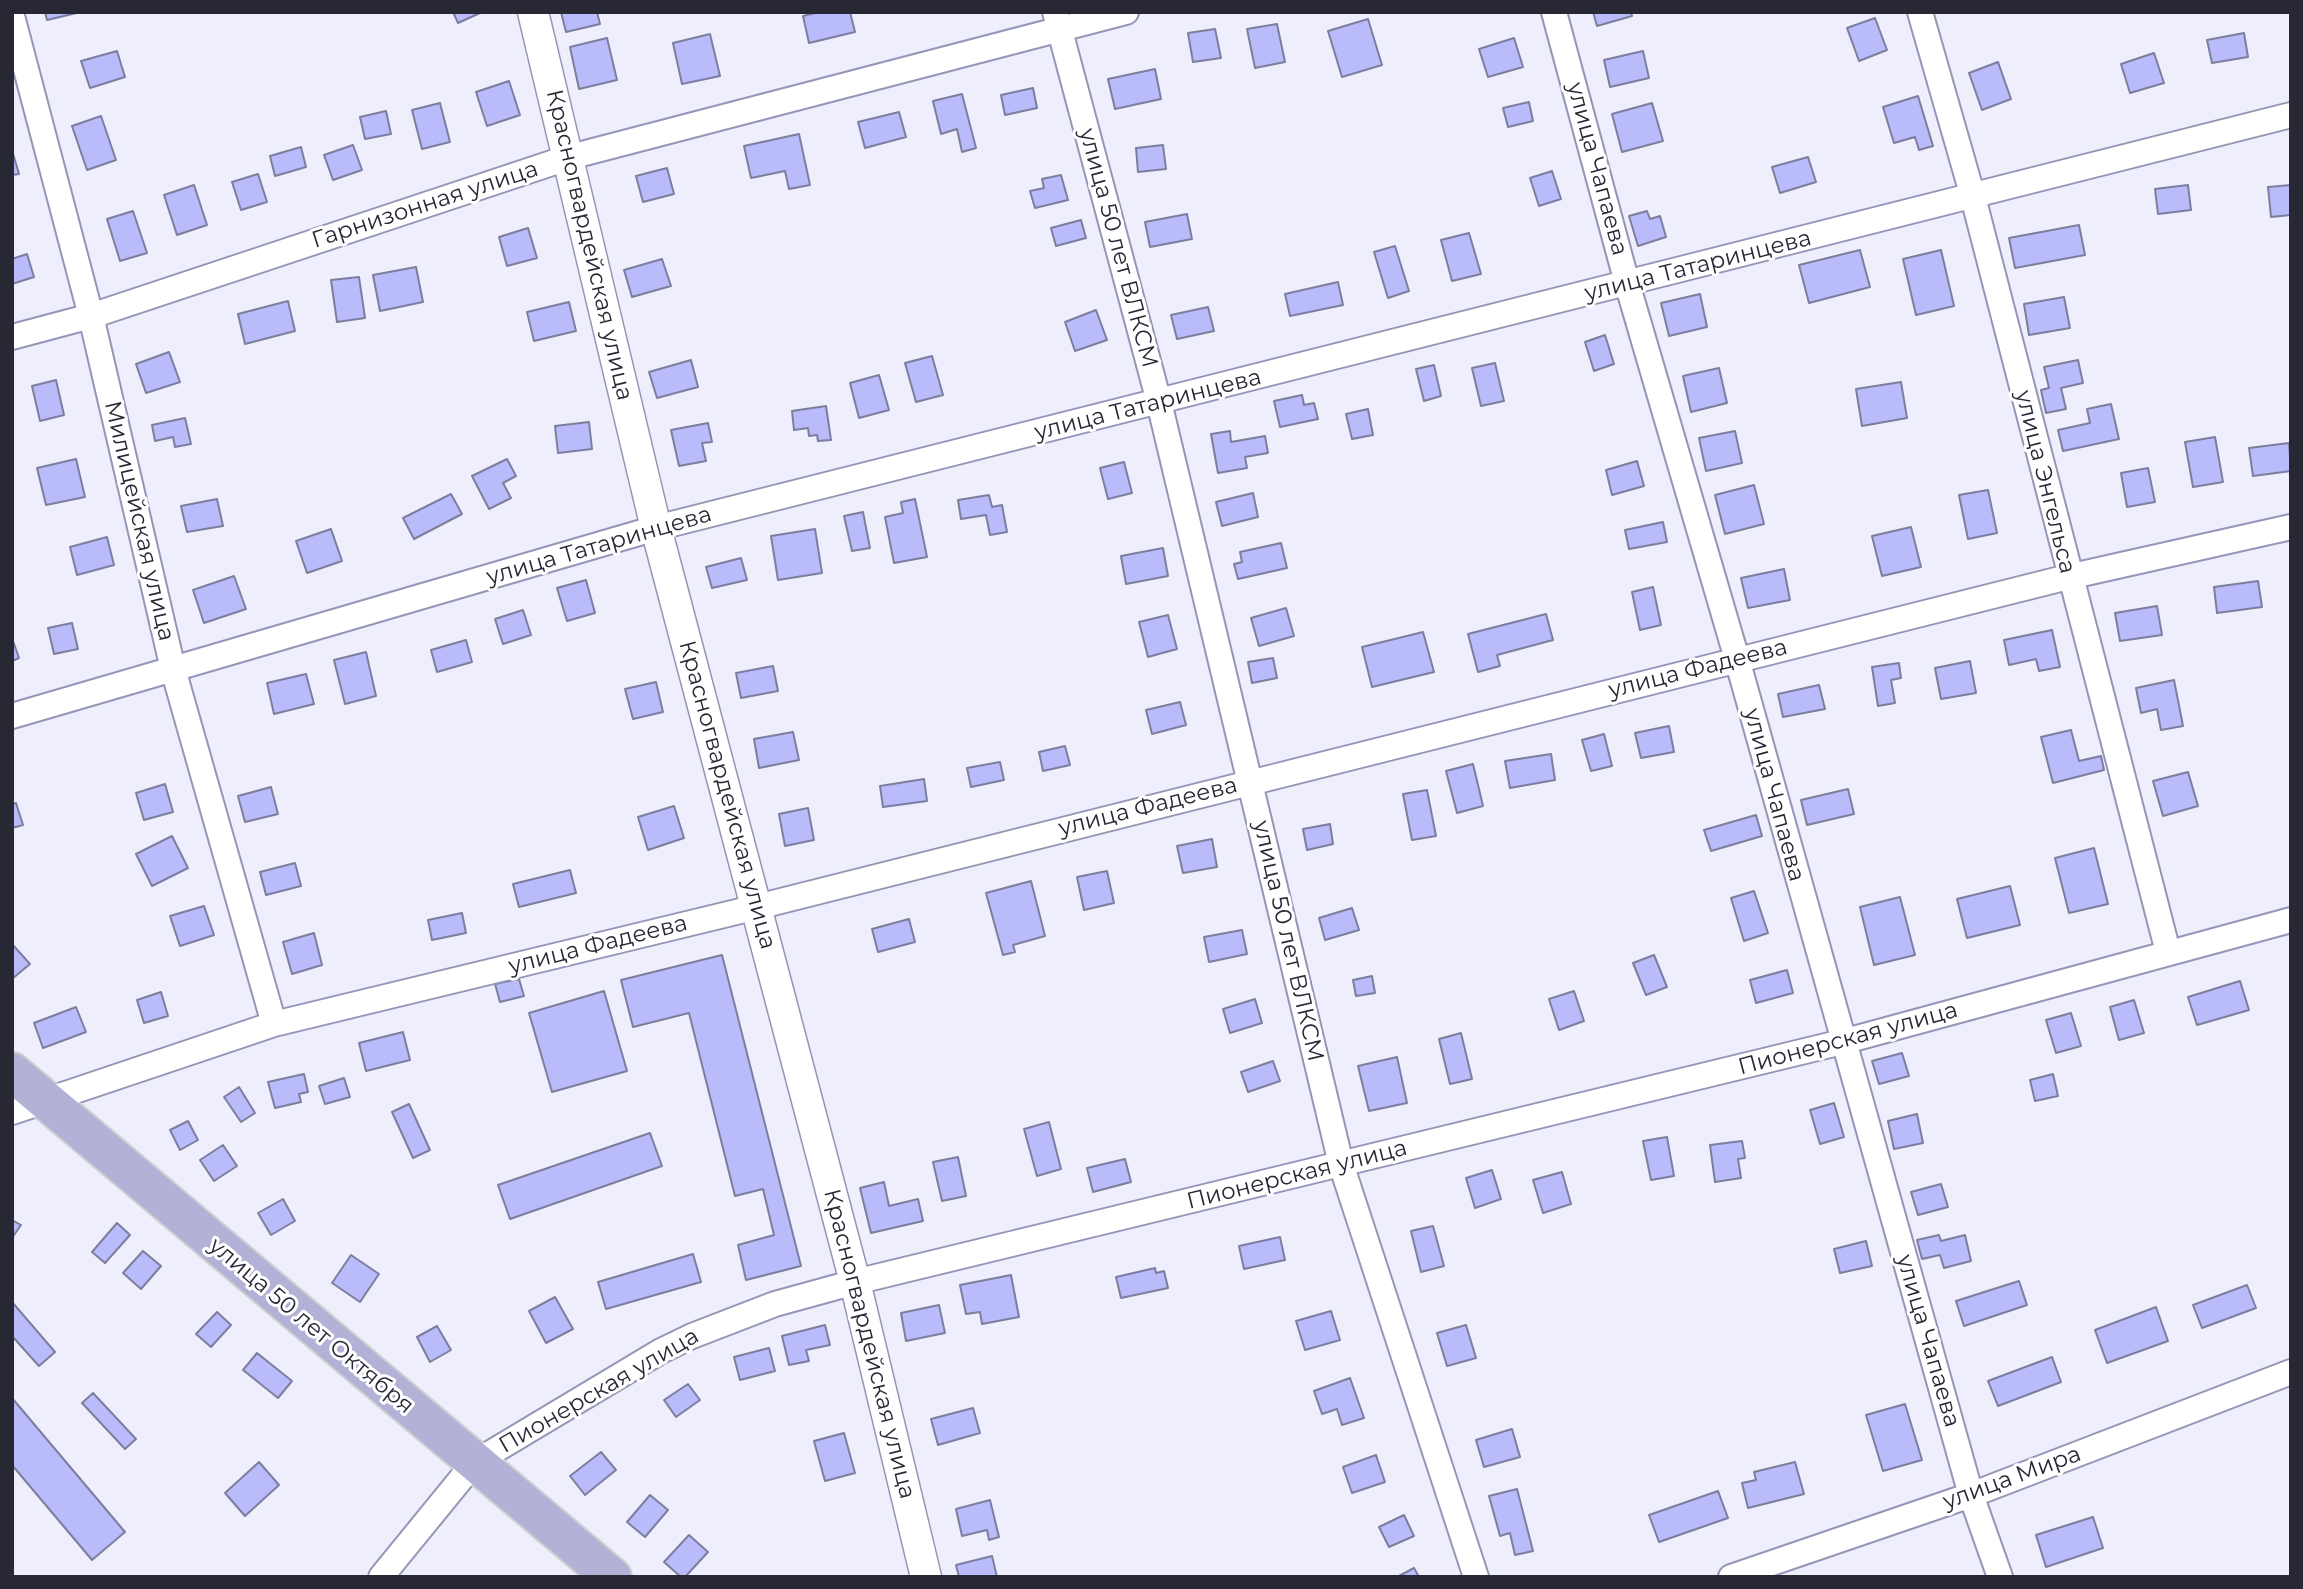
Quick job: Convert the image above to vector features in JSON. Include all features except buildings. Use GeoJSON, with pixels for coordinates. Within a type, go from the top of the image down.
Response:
{"type":"FeatureCollection","features":[{"type":"Feature","properties":{"kind":"main road","name":"улица 50 лет Октября"},"geometry":{"type":"LineString","coordinates":[[12,1072],[29,1106],[612,1577]]}},
{"type":"Feature","properties":{"kind":"street","name":"Красногвардейская улица"},"geometry":{"type":"LineString","coordinates":[[533,12],[570,156],[656,528],[855,1282],[926,1577]]}},
{"type":"Feature","properties":{"kind":"street","name":"Гарнизонная улица"},"geometry":{"type":"LineString","coordinates":[[12,337],[91,316],[570,156],[1057,21],[1126,12]]}},
{"type":"Feature","properties":{"kind":"street","name":"улица Чапаева"},"geometry":{"type":"LineString","coordinates":[[1555,12],[1627,283],[1737,659],[1842,1042],[1971,1495],[2000,1577]]}},
{"type":"Feature","properties":{"kind":"street","name":"улица Энгельса"},"geometry":{"type":"LineString","coordinates":[[1920,12],[1973,197],[2068,577],[2168,952]]}},
{"type":"Feature","properties":{"kind":"street","name":"Милицейская улица"},"geometry":{"type":"LineString","coordinates":[[12,16],[91,316],[173,669],[274,1024]]}},
{"type":"Feature","properties":{"kind":"street","name":"улица 50 лет ВЛКСМ"},"geometry":{"type":"LineString","coordinates":[[1057,21],[1159,402],[1341,1164],[1476,1577]]}},
{"type":"Feature","properties":{"kind":"street","name":"улица Татаринцева"},"geometry":{"type":"LineString","coordinates":[[12,716],[656,528],[2291,115]]}},
{"type":"Feature","properties":{"kind":"street","name":"улица Фадеева"},"geometry":{"type":"LineString","coordinates":[[29,1106],[274,1024],[757,907],[2068,577],[2291,527]]}},
{"type":"Feature","properties":{"kind":"street","name":"Пионерская улица"},"geometry":{"type":"LineString","coordinates":[[382,1577],[474,1463],[661,1351],[775,1304],[855,1282],[1842,1042],[2291,920]]}},
{"type":"Feature","properties":{"kind":"street","name":"улица Мира"},"geometry":{"type":"LineString","coordinates":[[1731,1577],[1971,1495],[2291,1372]]}}]}
